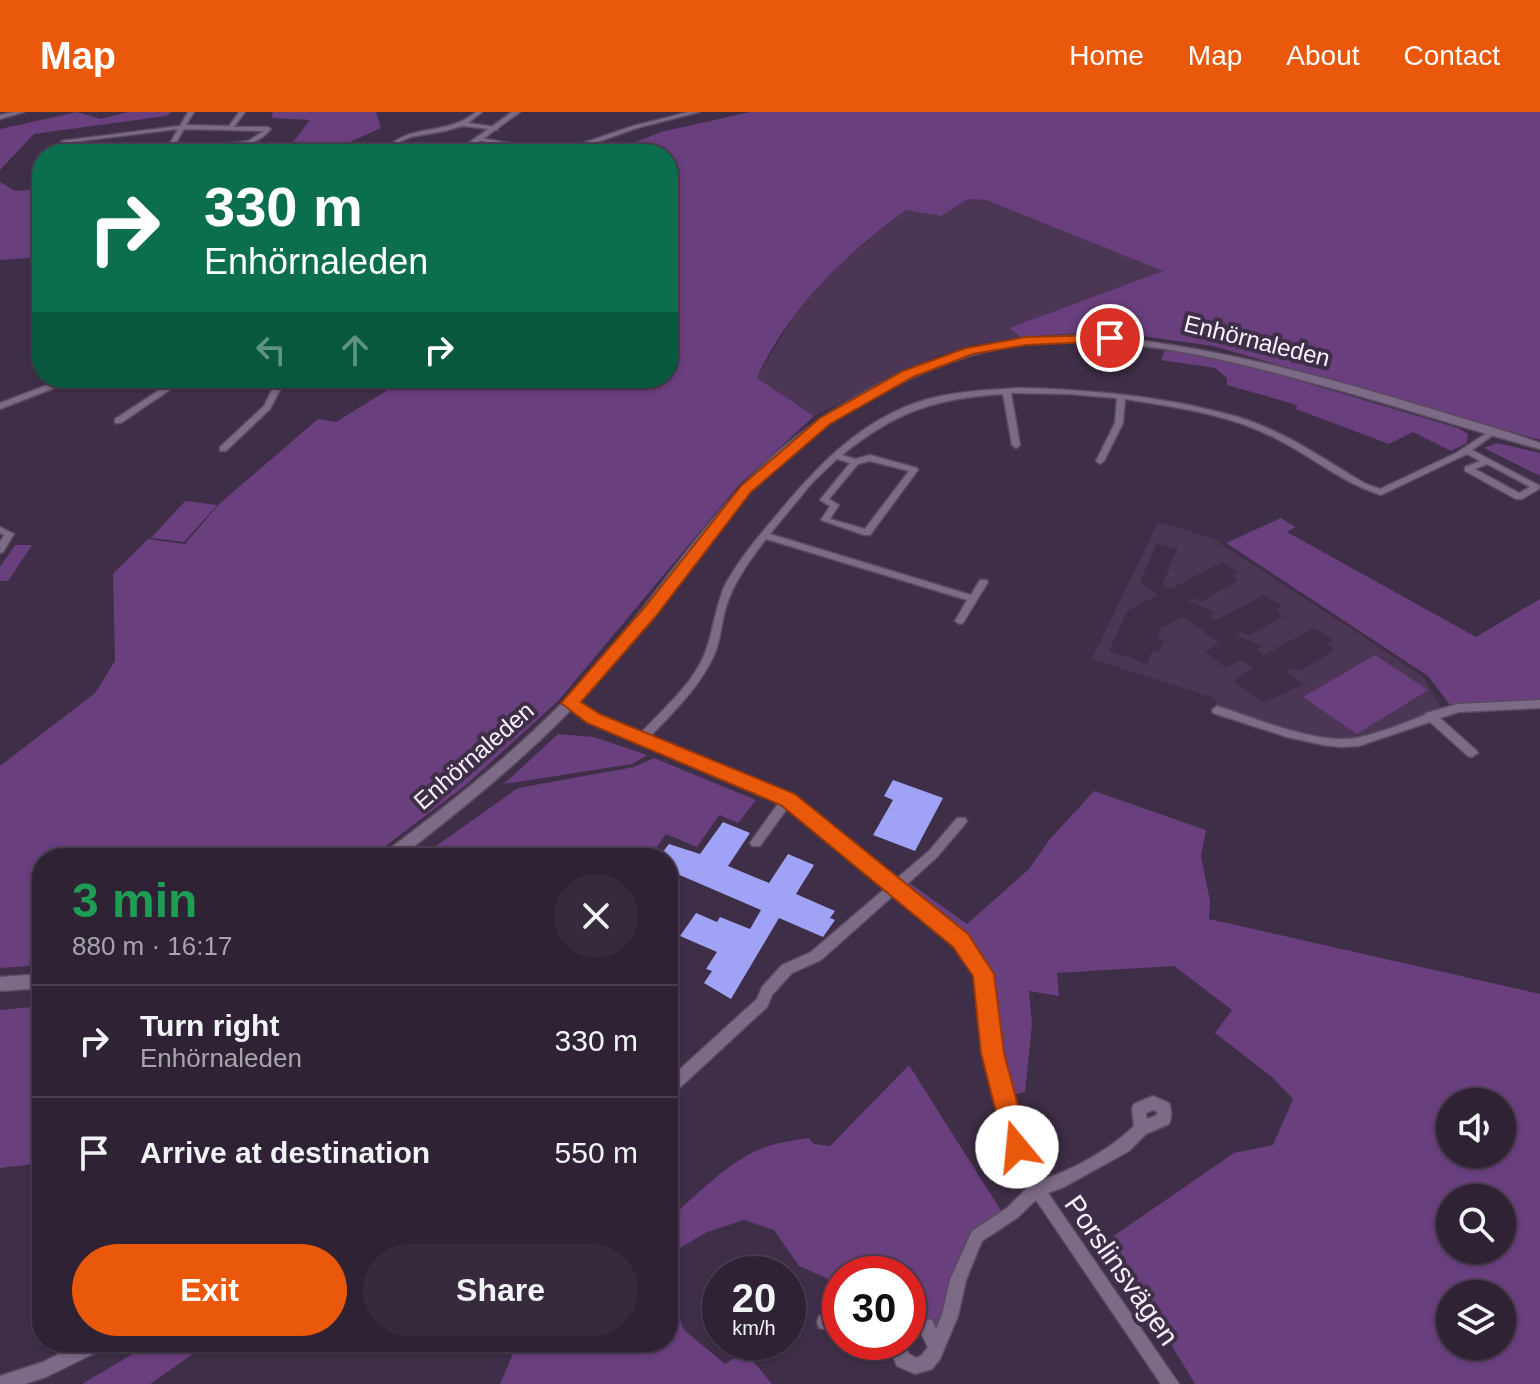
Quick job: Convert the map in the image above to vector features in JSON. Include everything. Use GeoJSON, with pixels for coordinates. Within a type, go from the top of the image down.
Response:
{"type":"FeatureCollection","features":[{"type":"Feature","properties":{"kind":"street"},"geometry":{"type":"LineString","coordinates":[[0,117],[21,112]]}},
{"type":"Feature","properties":{"kind":"street"},"geometry":{"type":"LineString","coordinates":[[173,144],[191,112]]}},
{"type":"Feature","properties":{"kind":"street"},"geometry":{"type":"LineString","coordinates":[[231,127],[242,112]]}},
{"type":"Feature","properties":{"kind":"street"},"geometry":{"type":"LineString","coordinates":[[395,144],[407,136],[448,131],[479,112]]}},
{"type":"Feature","properties":{"kind":"street"},"geometry":{"type":"LineString","coordinates":[[473,144],[517,112]]}},
{"type":"Feature","properties":{"kind":"street"},"geometry":{"type":"LineString","coordinates":[[591,144],[635,127],[696,112]]}},
{"type":"Feature","properties":{"kind":"street"},"geometry":{"type":"LineString","coordinates":[[463,124],[496,129]]}},
{"type":"Feature","properties":{"kind":"street"},"geometry":{"type":"LineString","coordinates":[[64,141],[182,127],[268,129],[261,139],[237,144]]}},
{"type":"Feature","properties":{"kind":"street"},"geometry":{"type":"LineString","coordinates":[[480,140],[502,144]]}},
{"type":"Feature","properties":{"kind":"street","name":"Enhörnaleden"},"geometry":{"type":"LineString","coordinates":[[401,848],[476,790],[570,703],[650,612],[746,489],[774,462],[825,421],[866,396],[919,369],[970,351],[1026,341],[1084,337],[1137,339],[1215,352],[1540,446]]}},
{"type":"Feature","properties":{"kind":"street"},"geometry":{"type":"LineString","coordinates":[[0,406],[48,388]]}},
{"type":"Feature","properties":{"kind":"street"},"geometry":{"type":"LineString","coordinates":[[118,421],[168,388]]}},
{"type":"Feature","properties":{"kind":"street"},"geometry":{"type":"LineString","coordinates":[[223,449],[267,407],[277,388]]}},
{"type":"Feature","properties":{"kind":"street"},"geometry":{"type":"LineString","coordinates":[[643,738],[701,670],[710,655],[722,604],[735,577],[811,477],[870,429],[918,405],[956,396],[1007,393],[1063,392],[1121,397],[1247,423],[1355,481],[1387,492],[1468,451],[1493,431]]}},
{"type":"Feature","properties":{"kind":"street"},"geometry":{"type":"LineString","coordinates":[[1007,393],[1016,445]]}},
{"type":"Feature","properties":{"kind":"street"},"geometry":{"type":"LineString","coordinates":[[1100,461],[1119,423],[1121,397]]}},
{"type":"Feature","properties":{"kind":"street"},"geometry":{"type":"LineString","coordinates":[[1468,451],[1538,487]]}},
{"type":"Feature","properties":{"kind":"street"},"geometry":{"type":"LineString","coordinates":[[835,455],[855,462],[870,458],[914,470],[867,533],[825,520],[835,505],[824,500],[855,462]]}},
{"type":"Feature","properties":{"kind":"street"},"geometry":{"type":"LineString","coordinates":[[1487,461],[1468,469],[1519,497],[1538,487]]}},
{"type":"Feature","properties":{"kind":"street"},"geometry":{"type":"LineString","coordinates":[[1525,494],[1540,502]]}},
{"type":"Feature","properties":{"kind":"street"},"geometry":{"type":"LineString","coordinates":[[0,530],[9,534],[0,550]]}},
{"type":"Feature","properties":{"kind":"street"},"geometry":{"type":"LineString","coordinates":[[764,535],[973,599]]}},
{"type":"Feature","properties":{"kind":"street"},"geometry":{"type":"LineString","coordinates":[[960,621],[983,582]]}},
{"type":"Feature","properties":{"kind":"street","name":"Porslinsvägen"},"geometry":{"type":"LineString","coordinates":[[570,703],[593,718],[788,799],[961,941],[983,974],[1002,1097],[1017,1147],[1037,1189],[1171,1384]]}},
{"type":"Feature","properties":{"kind":"street"},"geometry":{"type":"LineString","coordinates":[[1217,710],[1322,741],[1344,744],[1359,742],[1458,708],[1540,704]]}},
{"type":"Feature","properties":{"kind":"street"},"geometry":{"type":"LineString","coordinates":[[1430,716],[1472,753]]}},
{"type":"Feature","properties":{"kind":"street"},"geometry":{"type":"LineString","coordinates":[[756,843],[788,799]]}},
{"type":"Feature","properties":{"kind":"street"},"geometry":{"type":"LineString","coordinates":[[678,1080],[762,1003],[767,991],[787,969],[816,956],[933,854],[961,821]]}},
{"type":"Feature","properties":{"kind":"street"},"geometry":{"type":"LineString","coordinates":[[0,984],[32,982]]}},
{"type":"Feature","properties":{"kind":"street"},"geometry":{"type":"LineString","coordinates":[[903,1360],[915,1366],[931,1359],[950,1316],[958,1280],[977,1236],[1012,1213],[1037,1189],[1059,1182],[1124,1146],[1141,1129]]}},
{"type":"Feature","properties":{"kind":"street"},"geometry":{"type":"LineString","coordinates":[[926,1326],[936,1346]]}},
{"type":"Feature","properties":{"kind":"street"},"geometry":{"type":"LineString","coordinates":[[0,1384],[46,1369],[79,1352]]}},
{"type":"Feature","properties":{"kind":"shaded area"},"geometry":{"type":"Polygon","coordinates":[[[77,112],[101,119],[128,112],[172,112],[166,116],[34,134],[0,170],[0,129],[77,112]]]}},
{"type":"Feature","properties":{"kind":"shaded area"},"geometry":{"type":"Polygon","coordinates":[[[273,112],[376,112],[381,128],[346,144],[287,144],[293,142],[310,120],[271,118],[273,112]]]}},
{"type":"Feature","properties":{"kind":"shaded area"},"geometry":{"type":"Polygon","coordinates":[[[750,112],[1540,112],[1540,440],[1213,346],[1134,335],[1081,333],[1021,337],[1009,328],[1163,271],[986,200],[968,199],[941,216],[906,210],[862,245],[821,284],[785,328],[757,378],[814,416],[738,486],[559,700],[466,785],[383,848],[32,848],[32,966],[0,968],[0,766],[95,693],[115,661],[113,574],[148,539],[185,544],[219,504],[318,419],[336,422],[391,388],[678,388],[678,144],[630,144],[661,132],[750,112]]]}},
{"type":"Feature","properties":{"kind":"shaded area"},"geometry":{"type":"Polygon","coordinates":[[[0,182],[15,191],[32,190],[32,258],[0,260],[0,182]]]}},
{"type":"Feature","properties":{"kind":"shaded area"},"geometry":{"type":"Polygon","coordinates":[[[968,199],[986,200],[1165,271],[1009,328],[1021,337],[971,345],[930,359],[814,416],[757,378],[796,312],[823,279],[906,209],[941,216],[968,199]]]}},
{"type":"Feature","properties":{"kind":"shaded area"},"geometry":{"type":"Polygon","coordinates":[[[1165,349],[1260,369],[1458,428],[1468,434],[1467,443],[1451,451],[1413,432],[1389,444],[1296,409],[1297,405],[1227,385],[1227,378],[1215,368],[1161,360],[1165,349]]]}},
{"type":"Feature","properties":{"kind":"shaded area"},"geometry":{"type":"Polygon","coordinates":[[[1497,443],[1540,453],[1540,476],[1484,448],[1497,443]]]}},
{"type":"Feature","properties":{"kind":"shaded area"},"geometry":{"type":"Polygon","coordinates":[[[185,501],[217,505],[184,542],[151,538],[185,501]]]}},
{"type":"Feature","properties":{"kind":"shaded area"},"geometry":{"type":"Polygon","coordinates":[[[1281,518],[1295,527],[1287,532],[1476,637],[1540,599],[1540,700],[1450,705],[1428,676],[1226,543],[1281,518]]]}},
{"type":"Feature","properties":{"kind":"shaded area"},"geometry":{"type":"Polygon","coordinates":[[[1158,522],[1212,538],[1358,633],[1424,678],[1444,712],[1359,742],[1322,741],[1217,710],[1215,698],[1092,659],[1158,522]],[[1157,543],[1140,582],[1158,595],[1127,611],[1109,651],[1147,664],[1153,651],[1159,652],[1164,640],[1158,637],[1161,628],[1183,617],[1220,643],[1205,652],[1226,668],[1242,660],[1253,667],[1234,681],[1264,703],[1303,684],[1286,671],[1293,668],[1299,671],[1335,650],[1327,645],[1333,640],[1314,628],[1264,655],[1257,650],[1262,646],[1236,635],[1242,632],[1248,636],[1283,616],[1276,610],[1282,606],[1264,595],[1215,621],[1209,616],[1214,612],[1188,601],[1194,598],[1200,602],[1238,581],[1232,576],[1238,572],[1223,562],[1170,589],[1163,583],[1177,549],[1157,543]]]}},
{"type":"Feature","properties":{"kind":"shaded area"},"geometry":{"type":"Polygon","coordinates":[[[15,545],[32,545],[8,581],[0,581],[0,567],[15,545]]]}},
{"type":"Feature","properties":{"kind":"shaded area"},"geometry":{"type":"Polygon","coordinates":[[[1375,655],[1428,690],[1357,734],[1303,697],[1375,655]]]}},
{"type":"Feature","properties":{"kind":"shaded area"},"geometry":{"type":"Polygon","coordinates":[[[558,734],[594,737],[647,755],[632,764],[504,784],[558,734]]]}},
{"type":"Feature","properties":{"kind":"shaded area"},"geometry":{"type":"Polygon","coordinates":[[[654,758],[756,800],[738,823],[719,815],[697,847],[666,834],[656,848],[433,848],[518,788],[634,767],[654,758]]]}},
{"type":"Feature","properties":{"kind":"shaded area"},"geometry":{"type":"Polygon","coordinates":[[[1094,791],[1206,830],[1201,856],[1210,901],[1209,919],[1540,994],[1540,1384],[1195,1384],[1140,1293],[1102,1244],[1234,1153],[1273,1145],[1293,1099],[1272,1077],[1215,1033],[1232,1010],[1174,966],[1057,973],[1059,996],[1029,991],[1032,1024],[1025,1092],[1002,1097],[989,1010],[972,954],[902,895],[904,879],[967,924],[1029,869],[1050,839],[1094,791]]]}},
{"type":"Feature","properties":{"kind":"shaded area"},"geometry":{"type":"Polygon","coordinates":[[[32,1007],[32,1164],[0,1168],[0,1010],[32,1007]]]}},
{"type":"Feature","properties":{"kind":"shaded area"},"geometry":{"type":"Polygon","coordinates":[[[909,1065],[1005,1217],[977,1236],[934,1338],[926,1333],[926,1256],[822,1256],[822,1276],[806,1269],[806,1256],[792,1256],[774,1230],[744,1220],[707,1232],[678,1249],[678,1211],[722,1172],[746,1156],[776,1144],[808,1138],[814,1144],[830,1146],[909,1065]]]}},
{"type":"Feature","properties":{"kind":"shaded area"},"geometry":{"type":"Polygon","coordinates":[[[678,1314],[684,1330],[702,1345],[702,1360],[720,1360],[725,1364],[731,1360],[752,1360],[772,1384],[500,1384],[514,1352],[678,1352],[678,1314]]]}},
{"type":"Feature","properties":{"kind":"shaded area"},"geometry":{"type":"Polygon","coordinates":[[[136,1352],[196,1352],[150,1384],[82,1384],[136,1352]]]}},
{"type":"Feature","properties":{"kind":"building"},"geometry":{"type":"Polygon","coordinates":[[[893,780],[943,798],[915,851],[873,835],[893,800],[884,796],[893,780]]]}},
{"type":"Feature","properties":{"kind":"building"},"geometry":{"type":"Polygon","coordinates":[[[723,822],[750,833],[728,866],[769,883],[788,854],[814,865],[796,894],[835,911],[830,918],[835,920],[823,937],[779,918],[731,999],[704,983],[712,971],[706,969],[717,952],[680,936],[696,913],[717,922],[720,917],[750,929],[761,910],[678,874],[678,848],[666,848],[669,844],[700,854],[723,822]]]}},
{"type":"Feature","properties":{"kind":"route"},"geometry":{"type":"LineString","coordinates":[[1017,1147],[993,1053],[983,974],[961,941],[788,799],[593,718],[570,703],[650,612],[746,489],[825,421],[908,374],[970,351],[1026,341],[1110,338]]}}]}
